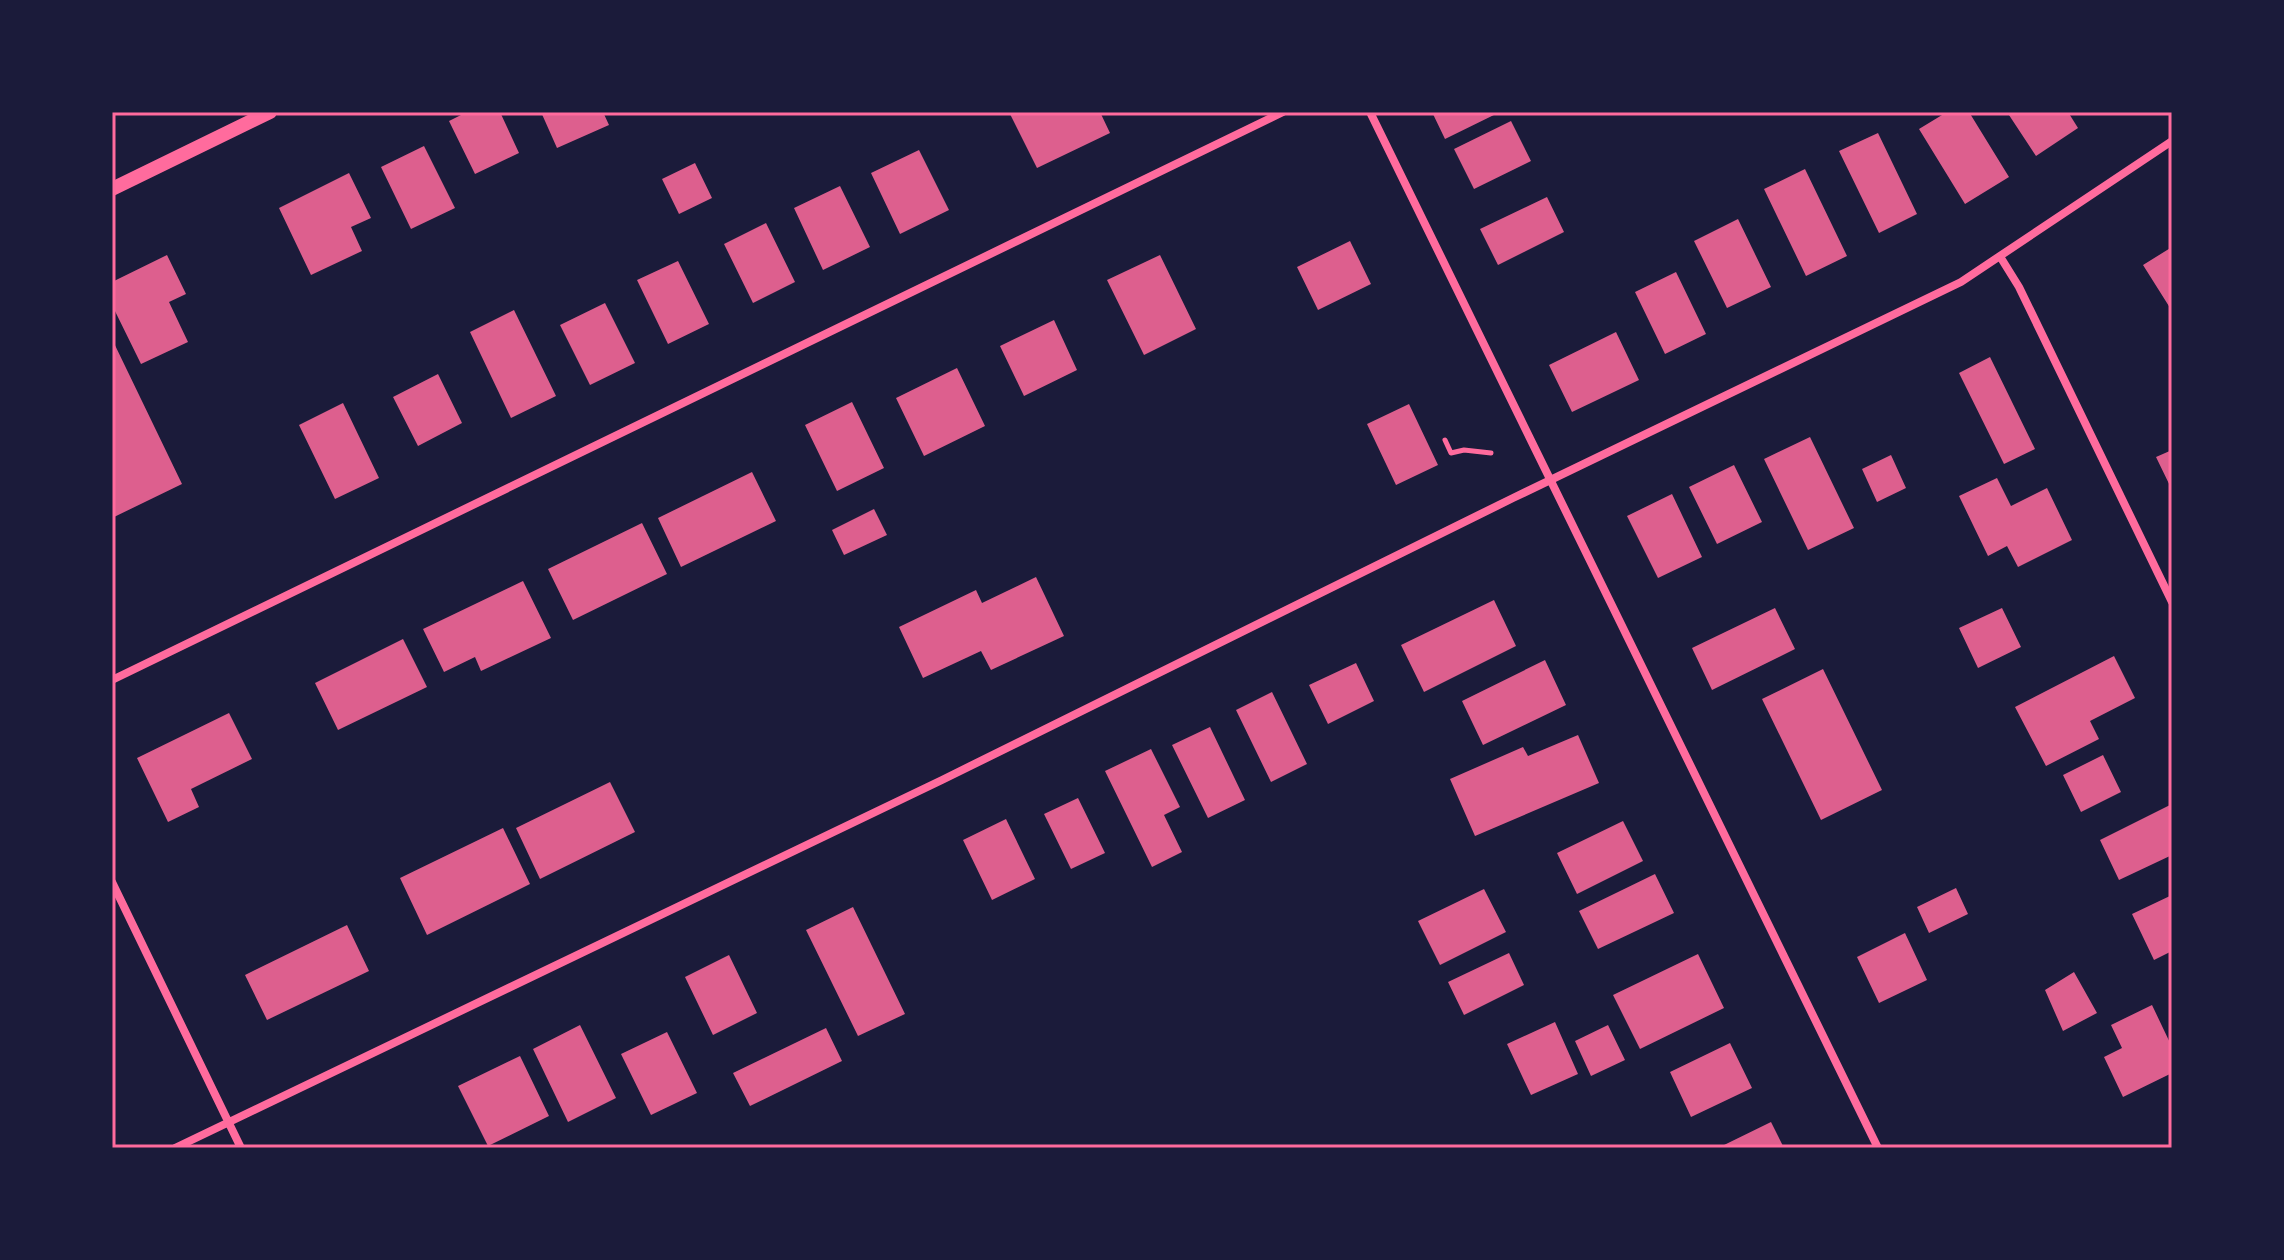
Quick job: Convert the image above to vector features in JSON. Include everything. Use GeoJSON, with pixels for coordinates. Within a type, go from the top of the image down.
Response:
{"type":"FeatureCollection","features":[{"type":"Feature","properties":{"kind":"street"},"geometry":{"type":"LineString","coordinates":[[112,189],[252,116],[270,112]]}},
{"type":"Feature","properties":{"kind":"street"},"geometry":{"type":"LineString","coordinates":[[112,680],[1283,112]]}},
{"type":"Feature","properties":{"kind":"street"},"geometry":{"type":"LineString","coordinates":[[1370,112],[1878,1148]]}},
{"type":"Feature","properties":{"kind":"street"},"geometry":{"type":"LineString","coordinates":[[175,1148],[942,780],[1549,480],[1961,282],[2172,141]]}},
{"type":"Feature","properties":{"kind":"street"},"geometry":{"type":"LineString","coordinates":[[2001,258],[2019,287],[2172,602]]}},
{"type":"Feature","properties":{"kind":"street"},"geometry":{"type":"LineString","coordinates":[[112,882],[241,1148]]}},
{"type":"Feature","properties":{"kind":"path"},"geometry":{"type":"LineString","coordinates":[[1445,440],[1451,453],[1464,450],[1491,453]]}},
{"type":"Feature","properties":{"kind":"building"},"geometry":{"type":"Polygon","coordinates":[[[467,112],[500,112],[519,153],[475,174],[449,121],[467,112]]]}},
{"type":"Feature","properties":{"kind":"building"},"geometry":{"type":"Polygon","coordinates":[[[541,112],[603,112],[609,125],[557,148],[541,112]]]}},
{"type":"Feature","properties":{"kind":"building"},"geometry":{"type":"Polygon","coordinates":[[[1100,112],[1110,133],[1037,168],[1010,114],[1100,112]]]}},
{"type":"Feature","properties":{"kind":"building"},"geometry":{"type":"Polygon","coordinates":[[[1432,112],[1500,112],[1445,139],[1432,112]]]}},
{"type":"Feature","properties":{"kind":"building"},"geometry":{"type":"Polygon","coordinates":[[[1947,112],[1969,112],[2009,177],[1965,204],[1919,129],[1947,112]]]}},
{"type":"Feature","properties":{"kind":"building"},"geometry":{"type":"Polygon","coordinates":[[[2007,112],[2068,112],[2078,128],[2036,156],[2007,112]]]}},
{"type":"Feature","properties":{"kind":"building"},"geometry":{"type":"Polygon","coordinates":[[[1511,121],[1531,161],[1474,189],[1454,149],[1511,121]]]}},
{"type":"Feature","properties":{"kind":"building"},"geometry":{"type":"Polygon","coordinates":[[[1878,133],[1917,214],[1879,233],[1839,151],[1878,133]]]}},
{"type":"Feature","properties":{"kind":"building"},"geometry":{"type":"Polygon","coordinates":[[[424,146],[455,208],[411,229],[381,167],[424,146]]]}},
{"type":"Feature","properties":{"kind":"building"},"geometry":{"type":"Polygon","coordinates":[[[919,150],[949,210],[900,234],[871,173],[919,150]]]}},
{"type":"Feature","properties":{"kind":"building"},"geometry":{"type":"Polygon","coordinates":[[[695,163],[712,198],[679,214],[662,179],[695,163]]]}},
{"type":"Feature","properties":{"kind":"building"},"geometry":{"type":"Polygon","coordinates":[[[1805,169],[1847,256],[1806,276],[1764,189],[1805,169]]]}},
{"type":"Feature","properties":{"kind":"building"},"geometry":{"type":"Polygon","coordinates":[[[349,173],[371,218],[351,227],[362,251],[311,275],[279,208],[349,173]]]}},
{"type":"Feature","properties":{"kind":"building"},"geometry":{"type":"Polygon","coordinates":[[[840,186],[870,247],[823,270],[794,208],[840,186]]]}},
{"type":"Feature","properties":{"kind":"building"},"geometry":{"type":"Polygon","coordinates":[[[1547,197],[1564,232],[1498,265],[1480,229],[1547,197]]]}},
{"type":"Feature","properties":{"kind":"building"},"geometry":{"type":"Polygon","coordinates":[[[1738,219],[1771,287],[1727,308],[1694,241],[1738,219]]]}},
{"type":"Feature","properties":{"kind":"building"},"geometry":{"type":"Polygon","coordinates":[[[766,223],[795,282],[753,303],[724,244],[766,223]]]}},
{"type":"Feature","properties":{"kind":"building"},"geometry":{"type":"Polygon","coordinates":[[[1350,241],[1371,284],[1318,310],[1297,267],[1350,241]]]}},
{"type":"Feature","properties":{"kind":"building"},"geometry":{"type":"Polygon","coordinates":[[[2172,247],[2172,311],[2143,265],[2172,247]]]}},
{"type":"Feature","properties":{"kind":"building"},"geometry":{"type":"Polygon","coordinates":[[[167,255],[186,294],[169,302],[188,342],[141,364],[112,305],[112,282],[167,255]]]}},
{"type":"Feature","properties":{"kind":"building"},"geometry":{"type":"Polygon","coordinates":[[[1160,255],[1196,329],[1144,355],[1107,280],[1160,255]]]}},
{"type":"Feature","properties":{"kind":"building"},"geometry":{"type":"Polygon","coordinates":[[[678,261],[709,324],[668,344],[637,280],[678,261]]]}},
{"type":"Feature","properties":{"kind":"building"},"geometry":{"type":"Polygon","coordinates":[[[1676,272],[1706,334],[1665,354],[1635,292],[1676,272]]]}},
{"type":"Feature","properties":{"kind":"building"},"geometry":{"type":"Polygon","coordinates":[[[605,303],[635,363],[590,385],[560,325],[605,303]]]}},
{"type":"Feature","properties":{"kind":"building"},"geometry":{"type":"Polygon","coordinates":[[[514,310],[556,396],[511,418],[470,332],[514,310]]]}},
{"type":"Feature","properties":{"kind":"building"},"geometry":{"type":"Polygon","coordinates":[[[1054,320],[1077,370],[1024,396],[1000,346],[1054,320]]]}},
{"type":"Feature","properties":{"kind":"building"},"geometry":{"type":"Polygon","coordinates":[[[1616,332],[1639,380],[1572,412],[1549,365],[1616,332]]]}},
{"type":"Feature","properties":{"kind":"building"},"geometry":{"type":"Polygon","coordinates":[[[112,339],[182,484],[112,518],[112,339]]]}},
{"type":"Feature","properties":{"kind":"building"},"geometry":{"type":"Polygon","coordinates":[[[1990,357],[2035,449],[2004,464],[1959,373],[1990,357]]]}},
{"type":"Feature","properties":{"kind":"building"},"geometry":{"type":"Polygon","coordinates":[[[957,368],[985,426],[924,456],[896,398],[957,368]]]}},
{"type":"Feature","properties":{"kind":"building"},"geometry":{"type":"Polygon","coordinates":[[[438,374],[462,423],[418,446],[393,397],[438,374]]]}},
{"type":"Feature","properties":{"kind":"building"},"geometry":{"type":"Polygon","coordinates":[[[852,402],[884,468],[837,491],[805,425],[852,402]]]}},
{"type":"Feature","properties":{"kind":"building"},"geometry":{"type":"Polygon","coordinates":[[[343,403],[379,478],[335,499],[299,425],[343,403]]]}},
{"type":"Feature","properties":{"kind":"building"},"geometry":{"type":"Polygon","coordinates":[[[1409,404],[1438,465],[1396,485],[1367,424],[1409,404]]]}},
{"type":"Feature","properties":{"kind":"building"},"geometry":{"type":"Polygon","coordinates":[[[1810,437],[1854,528],[1808,550],[1764,459],[1810,437]]]}},
{"type":"Feature","properties":{"kind":"building"},"geometry":{"type":"Polygon","coordinates":[[[2172,450],[2172,490],[2156,457],[2172,450]]]}},
{"type":"Feature","properties":{"kind":"building"},"geometry":{"type":"Polygon","coordinates":[[[1891,455],[1906,488],[1877,502],[1862,469],[1891,455]]]}},
{"type":"Feature","properties":{"kind":"building"},"geometry":{"type":"Polygon","coordinates":[[[1734,465],[1762,522],[1717,544],[1689,487],[1734,465]]]}},
{"type":"Feature","properties":{"kind":"building"},"geometry":{"type":"Polygon","coordinates":[[[752,472],[776,521],[681,567],[658,518],[752,472]]]}},
{"type":"Feature","properties":{"kind":"building"},"geometry":{"type":"Polygon","coordinates":[[[1997,478],[2011,506],[2047,488],[2072,540],[2018,567],[2007,546],[1988,556],[1959,496],[1997,478]]]}},
{"type":"Feature","properties":{"kind":"building"},"geometry":{"type":"Polygon","coordinates":[[[1672,494],[1702,557],[1658,578],[1627,516],[1672,494]]]}},
{"type":"Feature","properties":{"kind":"building"},"geometry":{"type":"Polygon","coordinates":[[[874,509],[887,535],[844,555],[832,530],[874,509]]]}},
{"type":"Feature","properties":{"kind":"building"},"geometry":{"type":"Polygon","coordinates":[[[642,523],[667,574],[573,620],[548,569],[642,523]]]}},
{"type":"Feature","properties":{"kind":"building"},"geometry":{"type":"Polygon","coordinates":[[[1036,577],[1064,636],[991,670],[981,651],[923,678],[899,627],[976,590],[982,603],[1036,577]]]}},
{"type":"Feature","properties":{"kind":"building"},"geometry":{"type":"Polygon","coordinates":[[[523,581],[551,638],[481,671],[475,657],[444,672],[423,629],[523,581]]]}},
{"type":"Feature","properties":{"kind":"building"},"geometry":{"type":"Polygon","coordinates":[[[1494,600],[1516,646],[1424,692],[1401,645],[1494,600]]]}},
{"type":"Feature","properties":{"kind":"building"},"geometry":{"type":"Polygon","coordinates":[[[1775,608],[1795,649],[1712,690],[1692,648],[1775,608]]]}},
{"type":"Feature","properties":{"kind":"building"},"geometry":{"type":"Polygon","coordinates":[[[2002,608],[2021,647],[1978,668],[1959,628],[2002,608]]]}},
{"type":"Feature","properties":{"kind":"building"},"geometry":{"type":"Polygon","coordinates":[[[403,639],[427,687],[338,730],[315,683],[403,639]]]}},
{"type":"Feature","properties":{"kind":"building"},"geometry":{"type":"Polygon","coordinates":[[[2114,656],[2135,698],[2090,721],[2099,739],[2046,766],[2015,707],[2114,656]]]}},
{"type":"Feature","properties":{"kind":"building"},"geometry":{"type":"Polygon","coordinates":[[[1545,660],[1566,705],[1483,745],[1462,701],[1545,660]]]}},
{"type":"Feature","properties":{"kind":"building"},"geometry":{"type":"Polygon","coordinates":[[[1356,663],[1374,701],[1328,724],[1309,685],[1356,663]]]}},
{"type":"Feature","properties":{"kind":"building"},"geometry":{"type":"Polygon","coordinates":[[[1823,669],[1882,790],[1821,820],[1762,699],[1823,669]]]}},
{"type":"Feature","properties":{"kind":"building"},"geometry":{"type":"Polygon","coordinates":[[[1272,692],[1307,764],[1271,782],[1236,710],[1272,692]]]}},
{"type":"Feature","properties":{"kind":"building"},"geometry":{"type":"Polygon","coordinates":[[[229,713],[252,759],[191,789],[199,807],[168,822],[137,758],[229,713]]]}},
{"type":"Feature","properties":{"kind":"building"},"geometry":{"type":"Polygon","coordinates":[[[1210,727],[1245,800],[1208,818],[1172,745],[1210,727]]]}},
{"type":"Feature","properties":{"kind":"building"},"geometry":{"type":"Polygon","coordinates":[[[1578,735],[1599,783],[1475,836],[1450,779],[1523,747],[1528,756],[1578,735]]]}},
{"type":"Feature","properties":{"kind":"building"},"geometry":{"type":"Polygon","coordinates":[[[1151,749],[1180,807],[1164,815],[1182,852],[1152,867],[1105,771],[1151,749]]]}},
{"type":"Feature","properties":{"kind":"building"},"geometry":{"type":"Polygon","coordinates":[[[2103,755],[2121,792],[2081,812],[2063,775],[2103,755]]]}},
{"type":"Feature","properties":{"kind":"building"},"geometry":{"type":"Polygon","coordinates":[[[610,782],[635,832],[540,879],[516,828],[610,782]]]}},
{"type":"Feature","properties":{"kind":"building"},"geometry":{"type":"Polygon","coordinates":[[[1078,798],[1105,853],[1071,869],[1044,814],[1078,798]]]}},
{"type":"Feature","properties":{"kind":"building"},"geometry":{"type":"Polygon","coordinates":[[[2172,804],[2172,855],[2119,880],[2100,840],[2172,804]]]}},
{"type":"Feature","properties":{"kind":"building"},"geometry":{"type":"Polygon","coordinates":[[[1006,819],[1035,879],[992,900],[963,840],[1006,819]]]}},
{"type":"Feature","properties":{"kind":"building"},"geometry":{"type":"Polygon","coordinates":[[[1623,821],[1643,861],[1577,894],[1557,853],[1623,821]]]}},
{"type":"Feature","properties":{"kind":"building"},"geometry":{"type":"Polygon","coordinates":[[[503,828],[530,884],[427,935],[400,878],[503,828]]]}},
{"type":"Feature","properties":{"kind":"building"},"geometry":{"type":"Polygon","coordinates":[[[1655,874],[1674,913],[1598,949],[1579,911],[1655,874]]]}},
{"type":"Feature","properties":{"kind":"building"},"geometry":{"type":"Polygon","coordinates":[[[1956,888],[1968,914],[1929,933],[1917,907],[1956,888]]]}},
{"type":"Feature","properties":{"kind":"building"},"geometry":{"type":"Polygon","coordinates":[[[1484,889],[1506,932],[1440,965],[1418,921],[1484,889]]]}},
{"type":"Feature","properties":{"kind":"building"},"geometry":{"type":"Polygon","coordinates":[[[2172,895],[2172,951],[2154,960],[2132,914],[2172,895]]]}},
{"type":"Feature","properties":{"kind":"building"},"geometry":{"type":"Polygon","coordinates":[[[853,907],[905,1014],[858,1036],[806,930],[853,907]]]}},
{"type":"Feature","properties":{"kind":"building"},"geometry":{"type":"Polygon","coordinates":[[[347,925],[369,971],[267,1020],[245,975],[347,925]]]}},
{"type":"Feature","properties":{"kind":"building"},"geometry":{"type":"Polygon","coordinates":[[[1905,933],[1927,980],[1879,1003],[1857,957],[1905,933]]]}},
{"type":"Feature","properties":{"kind":"building"},"geometry":{"type":"Polygon","coordinates":[[[1509,953],[1524,985],[1464,1015],[1448,982],[1509,953]]]}},
{"type":"Feature","properties":{"kind":"building"},"geometry":{"type":"Polygon","coordinates":[[[1698,954],[1724,1008],[1640,1049],[1613,995],[1698,954]]]}},
{"type":"Feature","properties":{"kind":"building"},"geometry":{"type":"Polygon","coordinates":[[[729,955],[757,1013],[713,1035],[685,977],[729,955]]]}},
{"type":"Feature","properties":{"kind":"building"},"geometry":{"type":"Polygon","coordinates":[[[2074,972],[2097,1013],[2063,1031],[2045,990],[2074,972]]]}},
{"type":"Feature","properties":{"kind":"building"},"geometry":{"type":"Polygon","coordinates":[[[2152,1005],[2172,1047],[2172,1073],[2123,1097],[2104,1057],[2122,1048],[2111,1025],[2152,1005]]]}},
{"type":"Feature","properties":{"kind":"building"},"geometry":{"type":"Polygon","coordinates":[[[1555,1022],[1578,1074],[1531,1095],[1507,1044],[1555,1022]]]}},
{"type":"Feature","properties":{"kind":"building"},"geometry":{"type":"Polygon","coordinates":[[[580,1025],[616,1098],[568,1122],[533,1049],[580,1025]]]}},
{"type":"Feature","properties":{"kind":"building"},"geometry":{"type":"Polygon","coordinates":[[[1608,1025],[1625,1060],[1591,1076],[1575,1041],[1608,1025]]]}},
{"type":"Feature","properties":{"kind":"building"},"geometry":{"type":"Polygon","coordinates":[[[826,1028],[842,1061],[750,1106],[733,1073],[826,1028]]]}},
{"type":"Feature","properties":{"kind":"building"},"geometry":{"type":"Polygon","coordinates":[[[667,1032],[697,1093],[651,1115],[621,1054],[667,1032]]]}},
{"type":"Feature","properties":{"kind":"building"},"geometry":{"type":"Polygon","coordinates":[[[1730,1043],[1752,1088],[1691,1117],[1670,1072],[1730,1043]]]}},
{"type":"Feature","properties":{"kind":"building"},"geometry":{"type":"Polygon","coordinates":[[[520,1056],[549,1116],[488,1146],[458,1086],[520,1056]]]}},
{"type":"Feature","properties":{"kind":"building"},"geometry":{"type":"Polygon","coordinates":[[[1771,1122],[1784,1148],[1722,1146],[1771,1122]]]}}]}
